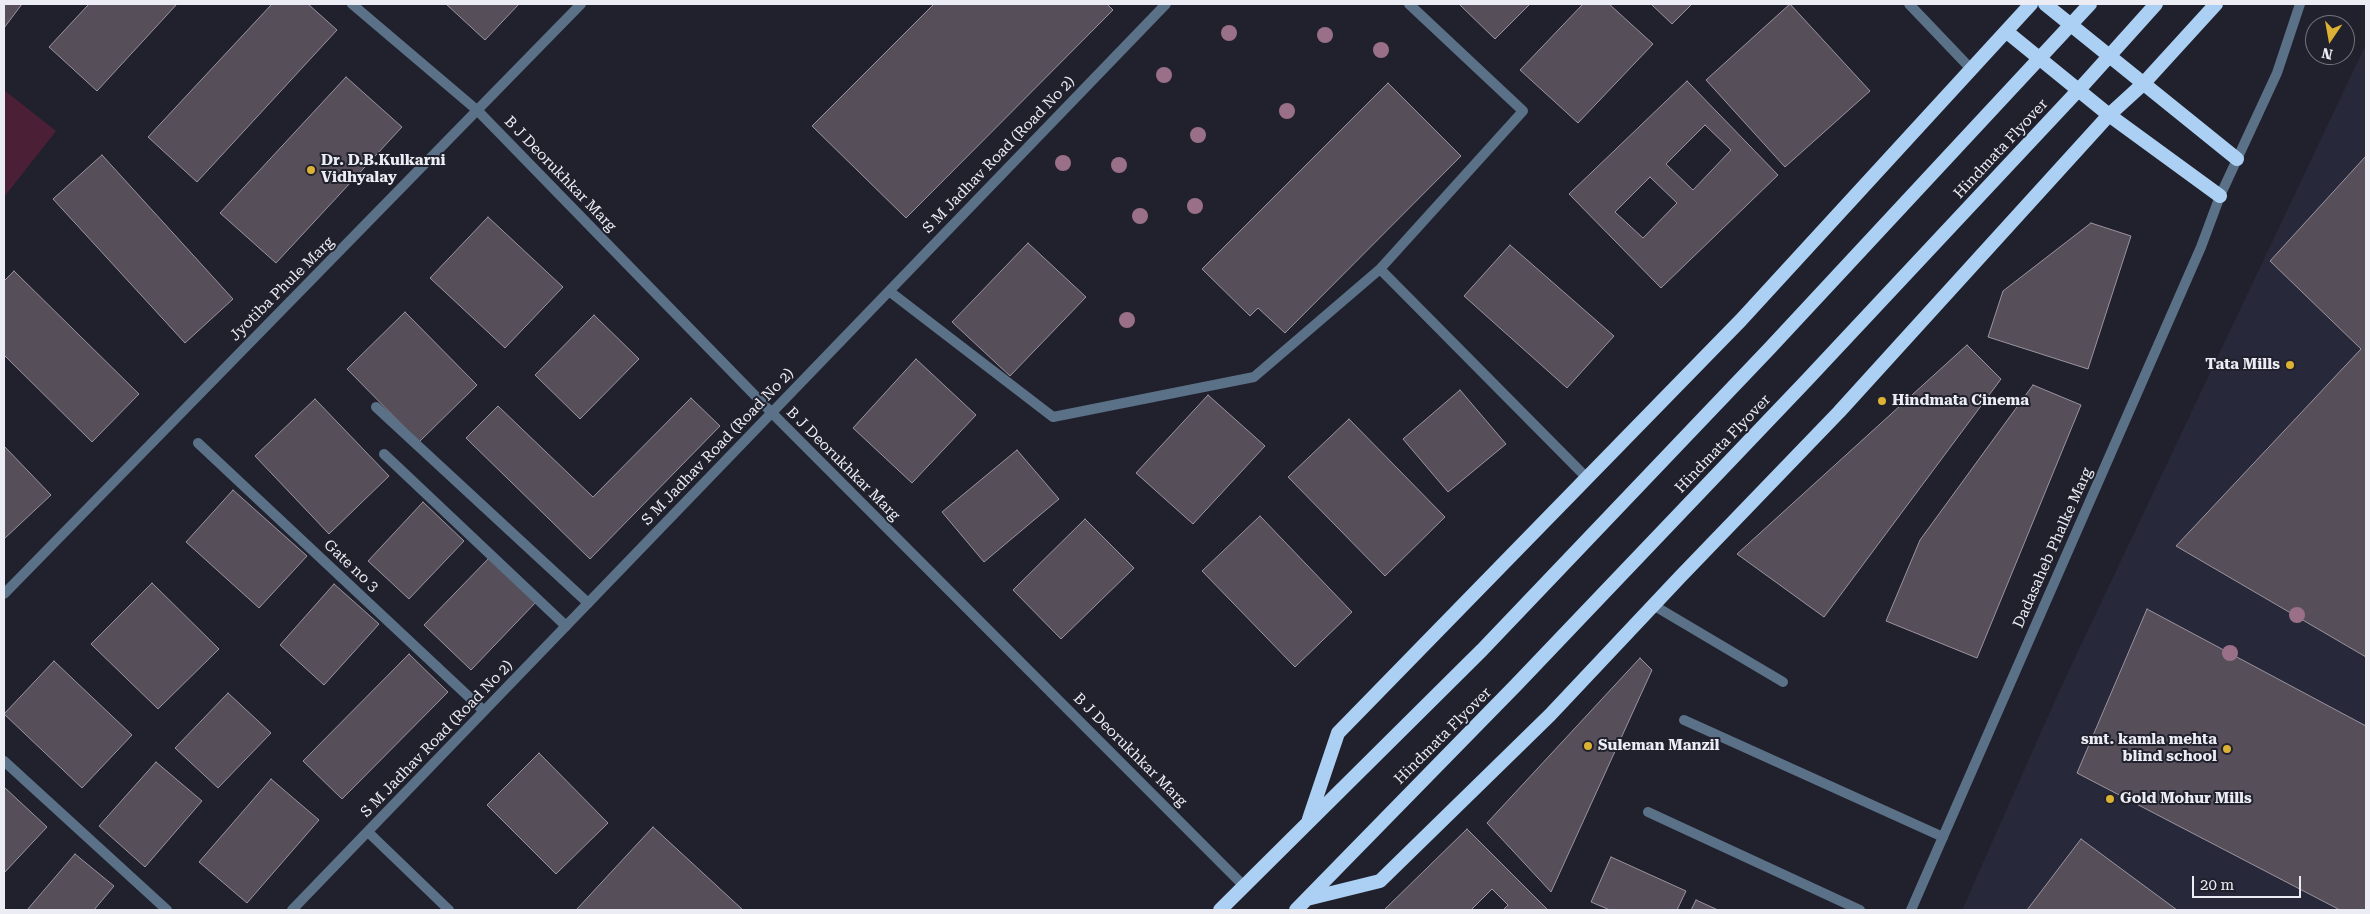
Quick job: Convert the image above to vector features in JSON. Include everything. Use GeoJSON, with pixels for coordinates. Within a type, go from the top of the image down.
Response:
{"type":"FeatureCollection","features":[{"type":"Feature","properties":{"kind":"highway"},"geometry":{"type":"LineString","coordinates":[[1308,822],[1338,732],[1741,320],[2031,4]]}},
{"type":"Feature","properties":{"kind":"highway"},"geometry":{"type":"LineString","coordinates":[[2045,4],[2237,160]]}},
{"type":"Feature","properties":{"kind":"highway"},"geometry":{"type":"LineString","coordinates":[[1220,910],[1482,650],[1770,348],[2090,4]]}},
{"type":"Feature","properties":{"kind":"highway","name":"Hindmata Flyover"},"geometry":{"type":"LineString","coordinates":[[1296,910],[1388,814],[1518,684],[1813,374],[2085,83],[2156,4]]}},
{"type":"Feature","properties":{"kind":"highway"},"geometry":{"type":"LineString","coordinates":[[1307,899],[1380,881],[1550,715],[1653,605],[1840,412],[2109,115],[2143,84],[2216,4]]}},
{"type":"Feature","properties":{"kind":"highway"},"geometry":{"type":"LineString","coordinates":[[2007,32],[2109,115],[2220,196]]}},
{"type":"Feature","properties":{"kind":"street","name":"B J Deorukhkar Marg"},"geometry":{"type":"LineString","coordinates":[[352,4],[478,111],[772,413],[1245,887]]}},
{"type":"Feature","properties":{"kind":"street","name":"Jyotiba Phule Marg"},"geometry":{"type":"LineString","coordinates":[[4,594],[581,4]]}},
{"type":"Feature","properties":{"kind":"street","name":"S M Jadhav Road (Road No 2)"},"geometry":{"type":"LineString","coordinates":[[292,910],[1166,4]]}},
{"type":"Feature","properties":{"kind":"street"},"geometry":{"type":"LineString","coordinates":[[889,291],[1052,417],[1254,377],[1380,268],[1523,111],[1409,4]]}},
{"type":"Feature","properties":{"kind":"street"},"geometry":{"type":"LineString","coordinates":[[1909,4],[1972,70]]}},
{"type":"Feature","properties":{"kind":"street","name":"Dadasaheb Phalke Marg"},"geometry":{"type":"LineString","coordinates":[[1911,910],[2201,247],[2220,196],[2277,73],[2300,4]]}},
{"type":"Feature","properties":{"kind":"street"},"geometry":{"type":"LineString","coordinates":[[1380,268],[1587,478]]}},
{"type":"Feature","properties":{"kind":"street"},"geometry":{"type":"LineString","coordinates":[[376,407],[588,603]]}},
{"type":"Feature","properties":{"kind":"street","name":"Gate no 3"},"geometry":{"type":"LineString","coordinates":[[198,443],[484,711]]}},
{"type":"Feature","properties":{"kind":"street"},"geometry":{"type":"LineString","coordinates":[[384,454],[566,626]]}},
{"type":"Feature","properties":{"kind":"street"},"geometry":{"type":"LineString","coordinates":[[1653,605],[1783,682]]}},
{"type":"Feature","properties":{"kind":"street"},"geometry":{"type":"LineString","coordinates":[[1684,720],[1944,837]]}},
{"type":"Feature","properties":{"kind":"street"},"geometry":{"type":"LineString","coordinates":[[4,761],[167,910]]}},
{"type":"Feature","properties":{"kind":"street"},"geometry":{"type":"LineString","coordinates":[[1648,812],[1860,910]]}},
{"type":"Feature","properties":{"kind":"street"},"geometry":{"type":"LineString","coordinates":[[368,832],[450,910]]}},
{"type":"Feature","properties":{"kind":"shaded area","name":"Tata Mills"},"geometry":{"type":"Polygon","coordinates":[[[2366,44],[2366,910],[1962,910],[2061,687],[2366,44]]]}},
{"type":"Feature","properties":{"kind":"shaded area"},"geometry":{"type":"Polygon","coordinates":[[[4,90],[56,131],[4,197],[4,90]]]}},
{"type":"Feature","properties":{"kind":"building"},"geometry":{"type":"Polygon","coordinates":[[[4,4],[22,4],[4,28],[4,4]]]}},
{"type":"Feature","properties":{"kind":"building"},"geometry":{"type":"Polygon","coordinates":[[[89,4],[177,4],[97,91],[49,47],[89,4]]]}},
{"type":"Feature","properties":{"kind":"building"},"geometry":{"type":"Polygon","coordinates":[[[272,4],[308,4],[337,30],[197,182],[148,137],[272,4]]]}},
{"type":"Feature","properties":{"kind":"building"},"geometry":{"type":"Polygon","coordinates":[[[446,4],[519,4],[485,40],[446,4]]]}},
{"type":"Feature","properties":{"kind":"building"},"geometry":{"type":"Polygon","coordinates":[[[934,4],[1107,4],[1113,10],[906,218],[812,126],[934,4]]]}},
{"type":"Feature","properties":{"kind":"building"},"geometry":{"type":"Polygon","coordinates":[[[1459,4],[1530,4],[1495,39],[1459,4]]]}},
{"type":"Feature","properties":{"kind":"building"},"geometry":{"type":"Polygon","coordinates":[[[1583,4],[1609,4],[1653,44],[1578,123],[1520,70],[1583,4]]]}},
{"type":"Feature","properties":{"kind":"building"},"geometry":{"type":"Polygon","coordinates":[[[1651,4],[1692,4],[1672,24],[1651,4]]]}},
{"type":"Feature","properties":{"kind":"building"},"geometry":{"type":"Polygon","coordinates":[[[1790,4],[1870,91],[1785,167],[1706,80],[1790,4]]]}},
{"type":"Feature","properties":{"kind":"building","name":"Dr. D.B.Kulkarni Vidhyalay"},"geometry":{"type":"Polygon","coordinates":[[[346,77],[402,127],[276,263],[220,213],[346,77]]]}},
{"type":"Feature","properties":{"kind":"building"},"geometry":{"type":"Polygon","coordinates":[[[1687,81],[1778,175],[1661,288],[1569,194],[1687,81]],[[1705,125],[1666,164],[1693,190],[1731,150],[1705,125]],[[1650,177],[1615,212],[1643,238],[1677,203],[1650,177]]]}},
{"type":"Feature","properties":{"kind":"building"},"geometry":{"type":"Polygon","coordinates":[[[1388,83],[1461,156],[1285,333],[1258,308],[1250,316],[1202,269],[1388,83]]]}},
{"type":"Feature","properties":{"kind":"building"},"geometry":{"type":"Polygon","coordinates":[[[102,155],[233,299],[185,343],[53,199],[102,155]]]}},
{"type":"Feature","properties":{"kind":"building"},"geometry":{"type":"Polygon","coordinates":[[[2366,156],[2366,657],[2176,546],[2361,349],[2270,261],[2366,156]]]}},
{"type":"Feature","properties":{"kind":"building"},"geometry":{"type":"Polygon","coordinates":[[[488,217],[563,287],[505,348],[430,278],[488,217]]]}},
{"type":"Feature","properties":{"kind":"building"},"geometry":{"type":"Polygon","coordinates":[[[2091,223],[2131,236],[2088,369],[1988,337],[2003,291],[2091,223]]]}},
{"type":"Feature","properties":{"kind":"building"},"geometry":{"type":"Polygon","coordinates":[[[1028,243],[1086,297],[1010,376],[952,322],[1028,243]]]}},
{"type":"Feature","properties":{"kind":"building"},"geometry":{"type":"Polygon","coordinates":[[[1510,245],[1614,336],[1567,388],[1464,296],[1510,245]]]}},
{"type":"Feature","properties":{"kind":"building"},"geometry":{"type":"Polygon","coordinates":[[[14,271],[139,394],[92,442],[4,355],[4,281],[14,271]]]}},
{"type":"Feature","properties":{"kind":"building"},"geometry":{"type":"Polygon","coordinates":[[[405,312],[477,385],[419,442],[347,369],[405,312]]]}},
{"type":"Feature","properties":{"kind":"building"},"geometry":{"type":"Polygon","coordinates":[[[594,315],[639,359],[580,419],[535,375],[594,315]]]}},
{"type":"Feature","properties":{"kind":"building"},"geometry":{"type":"Polygon","coordinates":[[[1967,345],[2001,379],[1824,617],[1737,554],[1967,345]]]}},
{"type":"Feature","properties":{"kind":"building"},"geometry":{"type":"Polygon","coordinates":[[[916,359],[976,415],[912,483],[853,428],[916,359]]]}},
{"type":"Feature","properties":{"kind":"building"},"geometry":{"type":"Polygon","coordinates":[[[2033,385],[2081,405],[1977,658],[1886,621],[1920,540],[2033,385]]]}},
{"type":"Feature","properties":{"kind":"building"},"geometry":{"type":"Polygon","coordinates":[[[1460,390],[1506,444],[1448,492],[1403,439],[1460,390]]]}},
{"type":"Feature","properties":{"kind":"building"},"geometry":{"type":"Polygon","coordinates":[[[1208,395],[1265,446],[1193,524],[1136,473],[1208,395]]]}},
{"type":"Feature","properties":{"kind":"building"},"geometry":{"type":"Polygon","coordinates":[[[691,398],[720,426],[590,559],[466,438],[498,406],[593,497],[691,398]]]}},
{"type":"Feature","properties":{"kind":"building"},"geometry":{"type":"Polygon","coordinates":[[[315,399],[389,476],[329,534],[255,456],[315,399]]]}},
{"type":"Feature","properties":{"kind":"building"},"geometry":{"type":"Polygon","coordinates":[[[1349,419],[1445,517],[1385,576],[1288,477],[1349,419]]]}},
{"type":"Feature","properties":{"kind":"building"},"geometry":{"type":"Polygon","coordinates":[[[4,446],[51,495],[4,539],[4,446]]]}},
{"type":"Feature","properties":{"kind":"building"},"geometry":{"type":"Polygon","coordinates":[[[1017,450],[1059,499],[984,562],[942,512],[1017,450]]]}},
{"type":"Feature","properties":{"kind":"building"},"geometry":{"type":"Polygon","coordinates":[[[233,490],[307,556],[259,608],[186,542],[233,490]]]}},
{"type":"Feature","properties":{"kind":"building"},"geometry":{"type":"Polygon","coordinates":[[[423,502],[464,541],[409,599],[368,561],[423,502]]]}},
{"type":"Feature","properties":{"kind":"building"},"geometry":{"type":"Polygon","coordinates":[[[1260,516],[1352,612],[1295,667],[1202,571],[1260,516]]]}},
{"type":"Feature","properties":{"kind":"building"},"geometry":{"type":"Polygon","coordinates":[[[1085,519],[1134,568],[1061,639],[1013,590],[1085,519]]]}},
{"type":"Feature","properties":{"kind":"building"},"geometry":{"type":"Polygon","coordinates":[[[490,557],[537,601],[471,670],[424,625],[490,557]]]}},
{"type":"Feature","properties":{"kind":"building"},"geometry":{"type":"Polygon","coordinates":[[[152,583],[219,649],[158,709],[91,644],[152,583]]]}},
{"type":"Feature","properties":{"kind":"building"},"geometry":{"type":"Polygon","coordinates":[[[334,584],[379,624],[324,685],[280,645],[334,584]]]}},
{"type":"Feature","properties":{"kind":"building","name":"smt. kamla mehta blind school"},"geometry":{"type":"Polygon","coordinates":[[[2147,609],[2366,726],[2366,910],[2340,910],[2077,773],[2147,609]]]}},
{"type":"Feature","properties":{"kind":"building"},"geometry":{"type":"Polygon","coordinates":[[[409,654],[448,692],[342,799],[303,761],[409,654]]]}},
{"type":"Feature","properties":{"kind":"building","name":"Suleman Manzil"},"geometry":{"type":"Polygon","coordinates":[[[1640,658],[1652,670],[1551,892],[1487,823],[1640,658]]]}},
{"type":"Feature","properties":{"kind":"building"},"geometry":{"type":"Polygon","coordinates":[[[54,661],[132,735],[82,788],[4,714],[54,661]]]}},
{"type":"Feature","properties":{"kind":"building"},"geometry":{"type":"Polygon","coordinates":[[[228,693],[271,733],[218,788],[175,748],[228,693]]]}},
{"type":"Feature","properties":{"kind":"building"},"geometry":{"type":"Polygon","coordinates":[[[539,753],[608,823],[556,874],[487,805],[539,753]]]}},
{"type":"Feature","properties":{"kind":"building"},"geometry":{"type":"Polygon","coordinates":[[[156,762],[202,801],[145,867],[99,826],[156,762]]]}},
{"type":"Feature","properties":{"kind":"building"},"geometry":{"type":"Polygon","coordinates":[[[271,779],[319,820],[247,903],[199,862],[271,779]]]}},
{"type":"Feature","properties":{"kind":"building"},"geometry":{"type":"Polygon","coordinates":[[[4,787],[47,827],[4,873],[4,787]]]}},
{"type":"Feature","properties":{"kind":"building"},"geometry":{"type":"Polygon","coordinates":[[[653,827],[743,910],[576,910],[653,827]]]}},
{"type":"Feature","properties":{"kind":"building"},"geometry":{"type":"Polygon","coordinates":[[[1467,829],[1548,910],[1503,910],[1508,905],[1492,889],[1471,910],[1384,910],[1467,829]]]}},
{"type":"Feature","properties":{"kind":"building"},"geometry":{"type":"Polygon","coordinates":[[[2081,839],[2177,910],[2027,910],[2081,839]]]}},
{"type":"Feature","properties":{"kind":"building"},"geometry":{"type":"Polygon","coordinates":[[[75,854],[114,886],[94,910],[27,910],[75,854]]]}},
{"type":"Feature","properties":{"kind":"building"},"geometry":{"type":"Polygon","coordinates":[[[1611,857],[1686,891],[1677,910],[1610,910],[1591,902],[1611,857]]]}},
{"type":"Feature","properties":{"kind":"building"},"geometry":{"type":"Polygon","coordinates":[[[1696,900],[1718,910],[1691,910],[1696,900]]]}},
{"type":"Feature","properties":{"kind":"place","name":"Dr. D.B.Kulkarni Vidhyalay"},"geometry":{"type":"Point","coordinates":[311,170]}},
{"type":"Feature","properties":{"kind":"place","name":"Tata Mills"},"geometry":{"type":"Point","coordinates":[2290,365]}},
{"type":"Feature","properties":{"kind":"place","name":"Hindmata Cinema"},"geometry":{"type":"Point","coordinates":[1882,401]}},
{"type":"Feature","properties":{"kind":"place","name":"Suleman Manzil"},"geometry":{"type":"Point","coordinates":[1588,746]}},
{"type":"Feature","properties":{"kind":"place","name":"smt. kamla mehta blind school"},"geometry":{"type":"Point","coordinates":[2227,749]}},
{"type":"Feature","properties":{"kind":"place","name":"Gold Mohur Mills"},"geometry":{"type":"Point","coordinates":[2110,799]}}]}
